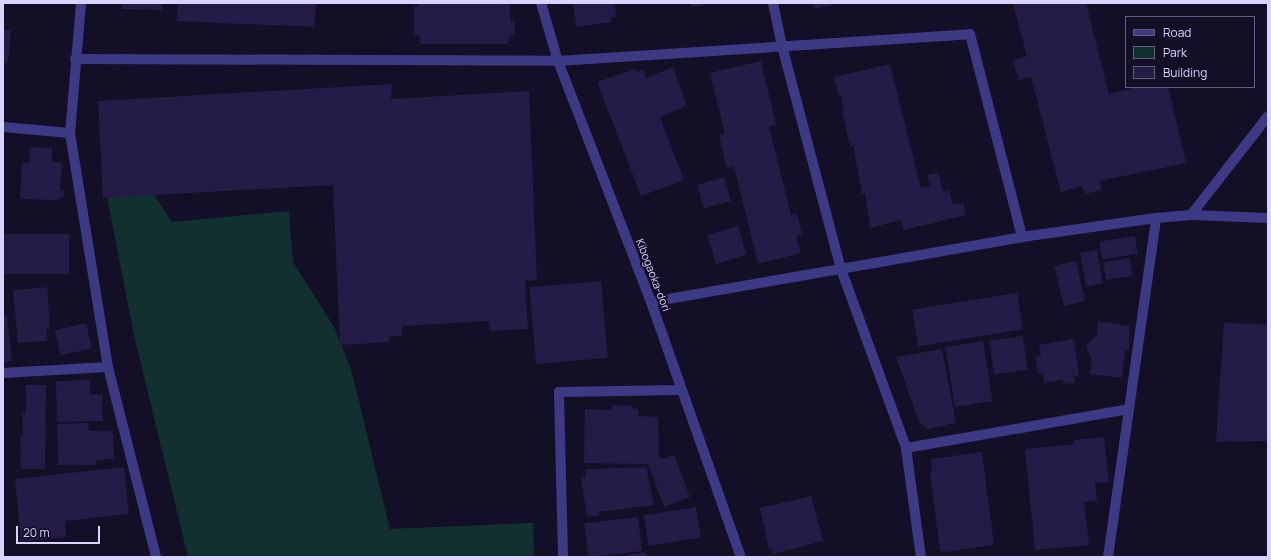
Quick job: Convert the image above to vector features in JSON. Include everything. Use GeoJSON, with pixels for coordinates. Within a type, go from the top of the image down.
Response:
{"type":"FeatureCollection","features":[{"type":"Feature","properties":{"kind":"street"},"geometry":{"type":"LineString","coordinates":[[81,3],[75,59],[70,133],[108,367],[156,557]]}},
{"type":"Feature","properties":{"kind":"street","name":"Kibogaoka-dori"},"geometry":{"type":"LineString","coordinates":[[540,3],[558,61],[651,302],[741,557]]}},
{"type":"Feature","properties":{"kind":"street"},"geometry":{"type":"LineString","coordinates":[[773,3],[782,46],[841,269],[906,448],[921,557]]}},
{"type":"Feature","properties":{"kind":"street"},"geometry":{"type":"LineString","coordinates":[[75,59],[558,61],[970,34],[1022,236]]}},
{"type":"Feature","properties":{"kind":"street"},"geometry":{"type":"LineString","coordinates":[[1191,216],[1268,116]]}},
{"type":"Feature","properties":{"kind":"street"},"geometry":{"type":"LineString","coordinates":[[3,127],[70,133]]}},
{"type":"Feature","properties":{"kind":"street"},"geometry":{"type":"LineString","coordinates":[[651,302],[1022,236],[1156,218],[1191,216],[1268,218]]}},
{"type":"Feature","properties":{"kind":"street"},"geometry":{"type":"LineString","coordinates":[[1108,557],[1156,218]]}},
{"type":"Feature","properties":{"kind":"street"},"geometry":{"type":"LineString","coordinates":[[3,373],[108,367]]}},
{"type":"Feature","properties":{"kind":"street"},"geometry":{"type":"LineString","coordinates":[[563,557],[559,392],[681,390]]}},
{"type":"Feature","properties":{"kind":"street"},"geometry":{"type":"LineString","coordinates":[[906,448],[1129,409]]}},
{"type":"Feature","properties":{"kind":"green space"},"geometry":{"type":"Polygon","coordinates":[[[151,190],[172,222],[289,211],[293,262],[334,327],[351,369],[390,529],[533,523],[534,557],[188,557],[134,335],[106,192],[151,190]]]}},
{"type":"Feature","properties":{"kind":"building"},"geometry":{"type":"Polygon","coordinates":[[[122,3],[162,3],[162,10],[122,9],[122,3]]]}},
{"type":"Feature","properties":{"kind":"building"},"geometry":{"type":"Polygon","coordinates":[[[178,3],[316,3],[314,27],[177,21],[178,3]]]}},
{"type":"Feature","properties":{"kind":"building"},"geometry":{"type":"Polygon","coordinates":[[[418,3],[510,3],[510,21],[515,21],[515,35],[510,35],[508,44],[420,44],[420,35],[414,35],[414,7],[418,6],[418,3]]]}},
{"type":"Feature","properties":{"kind":"building"},"geometry":{"type":"Polygon","coordinates":[[[573,3],[614,3],[616,17],[611,17],[612,22],[576,27],[573,3]]]}},
{"type":"Feature","properties":{"kind":"building"},"geometry":{"type":"Polygon","coordinates":[[[690,3],[706,3],[706,4],[691,7],[690,3]]]}},
{"type":"Feature","properties":{"kind":"building"},"geometry":{"type":"Polygon","coordinates":[[[813,3],[836,3],[836,4],[814,9],[813,3]]]}},
{"type":"Feature","properties":{"kind":"building"},"geometry":{"type":"Polygon","coordinates":[[[1013,3],[1086,3],[1109,94],[1134,88],[1168,88],[1186,163],[1100,181],[1101,190],[1085,194],[1082,186],[1061,192],[1031,77],[1019,80],[1013,60],[1027,56],[1013,3]]]}},
{"type":"Feature","properties":{"kind":"building"},"geometry":{"type":"Polygon","coordinates":[[[3,30],[11,30],[8,63],[3,63],[3,30]]]}},
{"type":"Feature","properties":{"kind":"building"},"geometry":{"type":"Polygon","coordinates":[[[761,61],[776,125],[769,127],[791,215],[797,214],[802,234],[796,236],[801,253],[758,264],[734,166],[727,168],[719,135],[725,134],[710,73],[761,61]]]}},
{"type":"Feature","properties":{"kind":"building"},"geometry":{"type":"Polygon","coordinates":[[[890,64],[921,188],[930,186],[927,175],[938,173],[943,192],[949,190],[953,205],[963,203],[966,215],[904,230],[901,220],[870,228],[865,193],[862,194],[853,145],[850,146],[842,110],[844,110],[841,95],[838,95],[834,77],[890,64]]]}},
{"type":"Feature","properties":{"kind":"building"},"geometry":{"type":"Polygon","coordinates":[[[673,67],[687,106],[660,117],[684,180],[641,196],[597,82],[635,69],[637,72],[643,69],[646,78],[673,67]]]}},
{"type":"Feature","properties":{"kind":"building"},"geometry":{"type":"Polygon","coordinates":[[[392,84],[391,99],[529,91],[537,280],[525,281],[528,329],[490,331],[489,321],[402,326],[402,336],[390,336],[389,342],[340,345],[333,185],[103,198],[98,101],[392,84]]]}},
{"type":"Feature","properties":{"kind":"building"},"geometry":{"type":"Polygon","coordinates":[[[30,147],[52,148],[52,162],[62,163],[60,191],[64,191],[63,198],[59,198],[59,200],[20,199],[22,163],[29,163],[30,147]]]}},
{"type":"Feature","properties":{"kind":"building"},"geometry":{"type":"Polygon","coordinates":[[[724,177],[731,201],[704,209],[697,185],[724,177]]]}},
{"type":"Feature","properties":{"kind":"building"},"geometry":{"type":"Polygon","coordinates":[[[738,226],[747,255],[716,264],[707,235],[738,226]]]}},
{"type":"Feature","properties":{"kind":"building"},"geometry":{"type":"Polygon","coordinates":[[[3,234],[69,234],[69,274],[3,274],[3,234]]]}},
{"type":"Feature","properties":{"kind":"building"},"geometry":{"type":"Polygon","coordinates":[[[1135,236],[1138,254],[1102,259],[1099,242],[1135,236]]]}},
{"type":"Feature","properties":{"kind":"building"},"geometry":{"type":"Polygon","coordinates":[[[1097,250],[1103,283],[1086,286],[1080,253],[1097,250]]]}},
{"type":"Feature","properties":{"kind":"building"},"geometry":{"type":"Polygon","coordinates":[[[1130,258],[1133,276],[1106,280],[1103,262],[1130,258]]]}},
{"type":"Feature","properties":{"kind":"building"},"geometry":{"type":"Polygon","coordinates":[[[1076,261],[1085,301],[1064,306],[1055,266],[1076,261]]]}},
{"type":"Feature","properties":{"kind":"building"},"geometry":{"type":"Polygon","coordinates":[[[601,281],[608,358],[536,364],[529,287],[601,281]]]}},
{"type":"Feature","properties":{"kind":"building"},"geometry":{"type":"Polygon","coordinates":[[[47,287],[50,329],[46,329],[47,341],[18,343],[13,290],[47,287]]]}},
{"type":"Feature","properties":{"kind":"building"},"geometry":{"type":"Polygon","coordinates":[[[1017,293],[1023,330],[918,346],[912,310],[1017,293]]]}},
{"type":"Feature","properties":{"kind":"building"},"geometry":{"type":"Polygon","coordinates":[[[7,315],[12,361],[3,362],[3,316],[7,315]]]}},
{"type":"Feature","properties":{"kind":"building"},"geometry":{"type":"Polygon","coordinates":[[[1098,321],[1129,326],[1129,351],[1125,350],[1122,378],[1090,374],[1092,360],[1086,346],[1097,335],[1098,321]]]}},
{"type":"Feature","properties":{"kind":"building"},"geometry":{"type":"Polygon","coordinates":[[[86,323],[92,348],[61,356],[55,330],[86,323]]]}},
{"type":"Feature","properties":{"kind":"building"},"geometry":{"type":"Polygon","coordinates":[[[1224,323],[1268,324],[1268,441],[1216,442],[1224,323]]]}},
{"type":"Feature","properties":{"kind":"building"},"geometry":{"type":"Polygon","coordinates":[[[1023,336],[1028,370],[994,374],[989,341],[1023,336]]]}},
{"type":"Feature","properties":{"kind":"building"},"geometry":{"type":"Polygon","coordinates":[[[1074,339],[1079,376],[1074,376],[1075,383],[1063,384],[1063,380],[1044,383],[1043,373],[1038,374],[1035,357],[1041,356],[1039,345],[1074,339]]]}},
{"type":"Feature","properties":{"kind":"building"},"geometry":{"type":"Polygon","coordinates":[[[983,341],[993,401],[955,407],[945,347],[983,341]]]}},
{"type":"Feature","properties":{"kind":"building"},"geometry":{"type":"Polygon","coordinates":[[[942,349],[956,423],[927,429],[919,422],[896,357],[942,349]]]}},
{"type":"Feature","properties":{"kind":"building"},"geometry":{"type":"Polygon","coordinates":[[[90,380],[90,394],[102,395],[103,421],[57,422],[56,381],[90,380]]]}},
{"type":"Feature","properties":{"kind":"building"},"geometry":{"type":"Polygon","coordinates":[[[26,385],[46,385],[45,469],[21,469],[20,434],[23,435],[22,413],[26,413],[26,385]]]}},
{"type":"Feature","properties":{"kind":"building"},"geometry":{"type":"Polygon","coordinates":[[[612,405],[633,406],[633,409],[638,409],[638,416],[658,417],[659,456],[663,459],[674,455],[690,497],[664,507],[648,464],[584,463],[585,409],[612,410],[612,405]]]}},
{"type":"Feature","properties":{"kind":"building"},"geometry":{"type":"Polygon","coordinates":[[[88,423],[89,431],[113,431],[114,459],[96,460],[96,465],[58,465],[57,424],[88,423]]]}},
{"type":"Feature","properties":{"kind":"building"},"geometry":{"type":"Polygon","coordinates":[[[1104,437],[1109,482],[1095,483],[1097,500],[1084,502],[1089,545],[1035,550],[1025,449],[1074,444],[1074,440],[1104,437]]]}},
{"type":"Feature","properties":{"kind":"building"},"geometry":{"type":"Polygon","coordinates":[[[982,452],[994,545],[944,552],[940,550],[930,473],[932,471],[931,459],[982,452]]]}},
{"type":"Feature","properties":{"kind":"building"},"geometry":{"type":"Polygon","coordinates":[[[124,467],[129,514],[65,521],[66,537],[21,542],[15,479],[124,467]]]}},
{"type":"Feature","properties":{"kind":"building"},"geometry":{"type":"Polygon","coordinates":[[[646,467],[654,505],[599,512],[599,516],[587,517],[581,477],[586,477],[586,469],[646,467]]]}},
{"type":"Feature","properties":{"kind":"building"},"geometry":{"type":"Polygon","coordinates":[[[811,496],[823,541],[773,554],[772,549],[769,549],[760,508],[811,496]]]}},
{"type":"Feature","properties":{"kind":"building"},"geometry":{"type":"Polygon","coordinates":[[[696,507],[701,538],[649,546],[644,515],[696,507]]]}},
{"type":"Feature","properties":{"kind":"building"},"geometry":{"type":"Polygon","coordinates":[[[638,517],[642,551],[589,557],[584,524],[638,517]]]}},
{"type":"Feature","properties":{"kind":"building"},"geometry":{"type":"Polygon","coordinates":[[[646,552],[647,557],[625,557],[625,556],[646,552]]]}}]}
